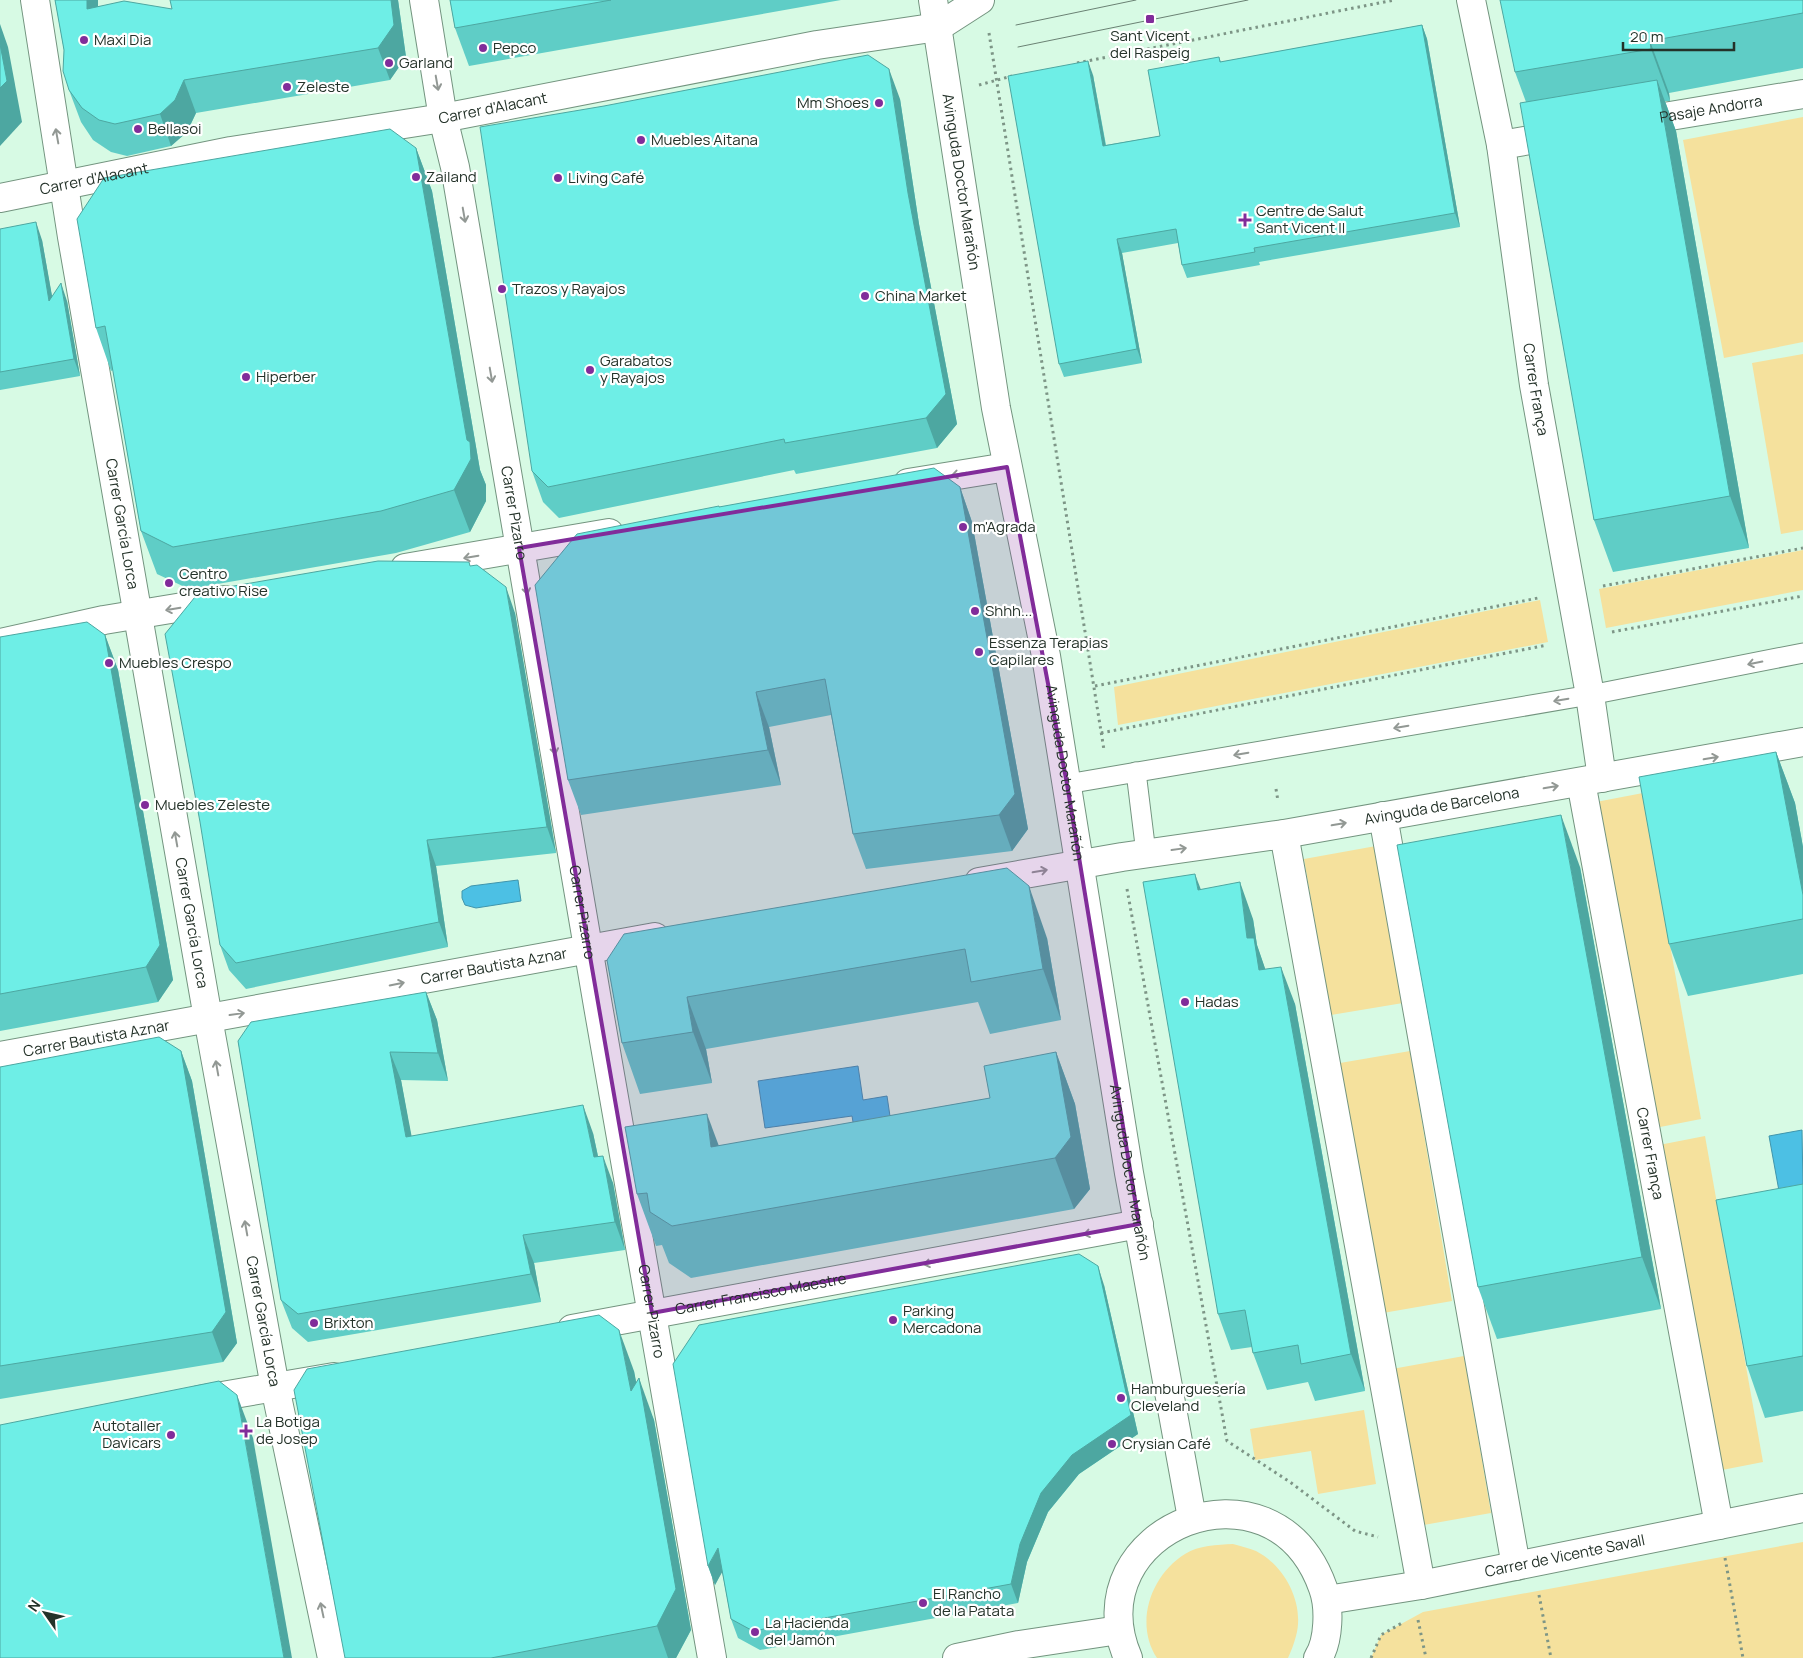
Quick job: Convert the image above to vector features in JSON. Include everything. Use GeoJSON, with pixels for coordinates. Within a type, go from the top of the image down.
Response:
{"type":"FeatureCollection","features":[{"type":"Feature","properties":{"kind":"street","name":"Carrer García Lorca"},"geometry":{"type":"LineString","coordinates":[[35,0],[39,38],[137,615],[208,1018],[275,1387],[332,1658]]}},
{"type":"Feature","properties":{"kind":"street","name":"Carrer Pizarro"},"geometry":{"type":"LineString","coordinates":[[424,0],[443,118],[456,167],[519,548],[712,1658]]}},
{"type":"Feature","properties":{"kind":"street","name":"Avinguda Doctor Marañón"},"geometry":{"type":"LineString","coordinates":[[933,0],[996,408],[1046,656],[1138,1224],[1192,1518]]}},
{"type":"Feature","properties":{"kind":"street","name":"Carrer d'Alacant"},"geometry":{"type":"LineString","coordinates":[[0,198],[231,151],[443,118],[817,46],[938,27],[980,0]]}},
{"type":"Feature","properties":{"kind":"street","name":"Carrer França"},"geometry":{"type":"LineString","coordinates":[[1471,0],[1501,145],[1534,385],[1590,695],[1592,780],[1719,1525]]}},
{"type":"Feature","properties":{"kind":"street","name":"Pasaje Andorra"},"geometry":{"type":"LineString","coordinates":[[1501,145],[1803,94]]}},
{"type":"Feature","properties":{"kind":"street"},"geometry":{"type":"LineString","coordinates":[[879,488],[1008,467]]}},
{"type":"Feature","properties":{"kind":"street"},"geometry":{"type":"LineString","coordinates":[[383,572],[635,528]]}},
{"type":"Feature","properties":{"kind":"street"},"geometry":{"type":"LineString","coordinates":[[0,643],[137,615],[246,596]]}},
{"type":"Feature","properties":{"kind":"street","name":"Avinguda de Barcelona"},"geometry":{"type":"LineString","coordinates":[[1079,865],[1134,855],[1284,834],[1803,742]]}},
{"type":"Feature","properties":{"kind":"street"},"geometry":{"type":"LineString","coordinates":[[1383,816],[1516,1566]]}},
{"type":"Feature","properties":{"kind":"street"},"geometry":{"type":"LineString","coordinates":[[1284,834],[1421,1585]]}},
{"type":"Feature","properties":{"kind":"street"},"geometry":{"type":"LineString","coordinates":[[958,885],[1079,865]]}},
{"type":"Feature","properties":{"kind":"street","name":"Carrer Bautista Aznar"},"geometry":{"type":"LineString","coordinates":[[0,1056],[676,933]]}},
{"type":"Feature","properties":{"kind":"street","name":"Carrer Francisco Maestre"},"geometry":{"type":"LineString","coordinates":[[545,1334],[1138,1224]]}},
{"type":"Feature","properties":{"kind":"street"},"geometry":{"type":"LineString","coordinates":[[174,1404],[360,1372]]}},
{"type":"Feature","properties":{"kind":"street","name":"Carrer de Vicente Savall"},"geometry":{"type":"LineString","coordinates":[[1327,1600],[1421,1585],[1803,1508]]}},
{"type":"Feature","properties":{"kind":"street"},"geometry":{"type":"LineString","coordinates":[[1128,1658],[1120,1639],[1118,1620],[1124,1586],[1138,1557],[1166,1530],[1192,1518],[1226,1513],[1254,1517],[1289,1535],[1315,1566],[1327,1600],[1324,1649],[1318,1658]]}},
{"type":"Feature","properties":{"kind":"street"},"geometry":{"type":"LineString","coordinates":[[957,1658],[1019,1645],[1119,1630]]}},
{"type":"Feature","properties":{"kind":"lane"},"geometry":{"type":"LineString","coordinates":[[1067,784],[1590,695],[1803,653]]}},
{"type":"Feature","properties":{"kind":"lane"},"geometry":{"type":"LineString","coordinates":[[1134,855],[1136,772]]}},
{"type":"Feature","properties":{"kind":"path"},"geometry":{"type":"LineString","coordinates":[[1075,64],[1394,0]]}},
{"type":"Feature","properties":{"kind":"path"},"geometry":{"type":"LineString","coordinates":[[988,26],[998,79],[1101,733],[1110,776]]}},
{"type":"Feature","properties":{"kind":"path"},"geometry":{"type":"LineString","coordinates":[[947,94],[1017,75]]}},
{"type":"Feature","properties":{"kind":"path"},"geometry":{"type":"LineString","coordinates":[[1095,686],[1571,591],[1803,548]]}},
{"type":"Feature","properties":{"kind":"path"},"geometry":{"type":"LineString","coordinates":[[1101,733],[1803,596]]}},
{"type":"Feature","properties":{"kind":"path"},"geometry":{"type":"LineString","coordinates":[[1134,855],[1226,1441],[1290,1482],[1356,1531],[1414,1546]]}},
{"type":"Feature","properties":{"kind":"path"},"geometry":{"type":"LineString","coordinates":[[1719,1525],[1743,1658]]}},
{"type":"Feature","properties":{"kind":"path"},"geometry":{"type":"LineString","coordinates":[[1539,1595],[1551,1658]]}},
{"type":"Feature","properties":{"kind":"path"},"geometry":{"type":"LineString","coordinates":[[1418,1619],[1426,1658]]}},
{"type":"Feature","properties":{"kind":"highlighted area"},"geometry":{"type":"Polygon","coordinates":[[[1007,467],[1067,784],[1139,1224],[652,1313],[519,548],[1007,467]]]}},
{"type":"Feature","properties":{"kind":"shaded area"},"geometry":{"type":"Polygon","coordinates":[[[1803,117],[1803,342],[1724,358],[1683,140],[1803,117]]]}},
{"type":"Feature","properties":{"kind":"shaded area"},"geometry":{"type":"Polygon","coordinates":[[[1803,354],[1803,530],[1781,534],[1752,363],[1803,354]]]}},
{"type":"Feature","properties":{"kind":"shaded area"},"geometry":{"type":"Polygon","coordinates":[[[1803,550],[1803,590],[1606,628],[1599,589],[1803,550]]]}},
{"type":"Feature","properties":{"kind":"shaded area"},"geometry":{"type":"Polygon","coordinates":[[[1540,600],[1548,642],[1118,725],[1114,687],[1540,600]]]}},
{"type":"Feature","properties":{"kind":"shaded area"},"geometry":{"type":"Polygon","coordinates":[[[1643,793],[1701,1119],[1655,1128],[1596,802],[1643,793]]]}},
{"type":"Feature","properties":{"kind":"shaded area"},"geometry":{"type":"Polygon","coordinates":[[[1376,846],[1403,1003],[1331,1015],[1304,859],[1376,846]]]}},
{"type":"Feature","properties":{"kind":"shaded area"},"geometry":{"type":"Polygon","coordinates":[[[1410,1051],[1452,1301],[1383,1313],[1340,1063],[1410,1051]]]}},
{"type":"Feature","properties":{"kind":"shaded area"},"geometry":{"type":"Polygon","coordinates":[[[1705,1136],[1763,1462],[1717,1471],[1659,1145],[1705,1136]]]}},
{"type":"Feature","properties":{"kind":"shaded area"},"geometry":{"type":"Polygon","coordinates":[[[1464,1356],[1491,1513],[1418,1526],[1392,1369],[1464,1356]]]}},
{"type":"Feature","properties":{"kind":"shaded area"},"geometry":{"type":"Polygon","coordinates":[[[1364,1410],[1376,1484],[1318,1494],[1311,1451],[1255,1460],[1250,1429],[1364,1410]]]}},
{"type":"Feature","properties":{"kind":"shaded area"},"geometry":{"type":"Polygon","coordinates":[[[1803,1542],[1803,1658],[1371,1658],[1381,1635],[1423,1612],[1803,1542]]]}},
{"type":"Feature","properties":{"kind":"shaded area"},"geometry":{"type":"Polygon","coordinates":[[[1233,1544],[1256,1551],[1266,1558],[1276,1566],[1290,1587],[1298,1611],[1298,1624],[1288,1658],[1157,1658],[1150,1644],[1147,1630],[1147,1615],[1155,1587],[1163,1574],[1173,1563],[1190,1551],[1208,1546],[1233,1544]]]}},
{"type":"Feature","properties":{"kind":"water"},"geometry":{"type":"Polygon","coordinates":[[[518,880],[521,901],[476,908],[465,905],[462,898],[462,891],[471,886],[518,880]]]}},
{"type":"Feature","properties":{"kind":"water"},"geometry":{"type":"Polygon","coordinates":[[[858,1066],[863,1100],[887,1096],[891,1123],[854,1128],[852,1116],[765,1128],[758,1081],[858,1066]]]}},
{"type":"Feature","properties":{"kind":"water"},"geometry":{"type":"Polygon","coordinates":[[[1802,1130],[1803,1187],[1779,1191],[1769,1136],[1802,1130]]]}},
{"type":"Feature","properties":{"kind":"building"},"geometry":{"type":"Polygon","coordinates":[[[55,0],[87,0],[87,9],[124,1],[172,9],[170,0],[391,0],[394,25],[378,48],[184,80],[175,100],[160,114],[115,124],[99,120],[82,108],[69,90],[63,71],[64,50],[55,0]]]}},
{"type":"Feature","properties":{"kind":"building"},"geometry":{"type":"Polygon","coordinates":[[[450,0],[611,0],[455,28],[450,0]]]}},
{"type":"Feature","properties":{"kind":"building"},"geometry":{"type":"Polygon","coordinates":[[[1500,0],[1803,0],[1803,13],[1650,41],[1651,49],[1515,72],[1500,0]]]}},
{"type":"Feature","properties":{"kind":"building"},"geometry":{"type":"Polygon","coordinates":[[[1422,25],[1455,213],[1254,248],[1255,252],[1182,265],[1176,229],[1117,239],[1137,349],[1059,364],[1008,76],[1088,61],[1103,146],[1160,136],[1148,70],[1219,57],[1220,62],[1422,25]]]}},
{"type":"Feature","properties":{"kind":"building"},"geometry":{"type":"Polygon","coordinates":[[[0,44],[7,81],[0,88],[0,44]]]}},
{"type":"Feature","properties":{"kind":"building"},"geometry":{"type":"Polygon","coordinates":[[[868,55],[889,69],[908,193],[946,394],[926,418],[785,443],[784,439],[548,487],[532,471],[480,127],[604,106],[868,55]]]}},
{"type":"Feature","properties":{"kind":"building"},"geometry":{"type":"Polygon","coordinates":[[[1657,80],[1730,496],[1594,520],[1520,103],[1657,80]]]}},
{"type":"Feature","properties":{"kind":"building"},"geometry":{"type":"Polygon","coordinates":[[[390,129],[416,148],[467,440],[470,442],[471,459],[454,490],[381,511],[173,547],[141,531],[105,326],[96,328],[77,219],[104,178],[390,129]]]}},
{"type":"Feature","properties":{"kind":"building"},"geometry":{"type":"Polygon","coordinates":[[[36,222],[49,301],[61,283],[74,359],[0,372],[0,229],[36,222]]]}},
{"type":"Feature","properties":{"kind":"building"},"geometry":{"type":"Polygon","coordinates":[[[934,468],[960,487],[1015,794],[999,815],[853,834],[825,679],[756,692],[768,750],[568,780],[535,585],[577,534],[719,506],[934,468]]]}},
{"type":"Feature","properties":{"kind":"building"},"geometry":{"type":"Polygon","coordinates":[[[378,561],[469,562],[470,566],[477,565],[506,587],[547,827],[427,840],[439,922],[236,963],[220,945],[200,822],[165,634],[199,592],[378,561]]]}},
{"type":"Feature","properties":{"kind":"building"},"geometry":{"type":"Polygon","coordinates":[[[87,622],[105,635],[160,945],[146,967],[0,994],[0,637],[87,622]]]}},
{"type":"Feature","properties":{"kind":"building"},"geometry":{"type":"Polygon","coordinates":[[[1776,752],[1803,895],[1803,919],[1669,944],[1639,777],[1776,752]]]}},
{"type":"Feature","properties":{"kind":"building"},"geometry":{"type":"Polygon","coordinates":[[[1561,815],[1642,1257],[1478,1287],[1397,845],[1561,815]]]}},
{"type":"Feature","properties":{"kind":"building"},"geometry":{"type":"Polygon","coordinates":[[[1007,868],[1029,886],[1043,969],[971,982],[965,949],[687,997],[693,1032],[622,1043],[607,960],[624,934],[1007,868]]]}},
{"type":"Feature","properties":{"kind":"building"},"geometry":{"type":"Polygon","coordinates":[[[1195,874],[1198,890],[1240,882],[1247,938],[1254,938],[1259,970],[1281,967],[1351,1354],[1301,1364],[1298,1345],[1253,1353],[1245,1310],[1218,1314],[1143,882],[1195,874]]]}},
{"type":"Feature","properties":{"kind":"building"},"geometry":{"type":"Polygon","coordinates":[[[426,992],[438,1053],[390,1052],[406,1137],[583,1105],[594,1157],[603,1156],[615,1222],[523,1235],[531,1274],[298,1314],[281,1300],[238,1041],[251,1022],[426,992]]]}},
{"type":"Feature","properties":{"kind":"building"},"geometry":{"type":"Polygon","coordinates":[[[159,1037],[181,1051],[226,1312],[212,1332],[0,1366],[0,1067],[159,1037]]]}},
{"type":"Feature","properties":{"kind":"building"},"geometry":{"type":"Polygon","coordinates":[[[1056,1052],[1071,1137],[1055,1158],[672,1226],[650,1212],[647,1193],[637,1194],[625,1127],[707,1114],[711,1147],[990,1098],[984,1066],[1056,1052]]]}},
{"type":"Feature","properties":{"kind":"building"},"geometry":{"type":"Polygon","coordinates":[[[1803,1184],[1803,1356],[1747,1366],[1716,1200],[1803,1184]]]}},
{"type":"Feature","properties":{"kind":"building"},"geometry":{"type":"Polygon","coordinates":[[[1079,1254],[1098,1266],[1131,1415],[1072,1455],[1041,1493],[1020,1544],[1011,1584],[753,1631],[731,1619],[718,1548],[708,1566],[673,1364],[699,1325],[1079,1254]]]}},
{"type":"Feature","properties":{"kind":"building"},"geometry":{"type":"Polygon","coordinates":[[[599,1315],[619,1330],[631,1391],[639,1378],[676,1589],[657,1626],[491,1658],[345,1658],[294,1390],[307,1369],[599,1315]]]}},
{"type":"Feature","properties":{"kind":"building"},"geometry":{"type":"Polygon","coordinates":[[[219,1381],[237,1395],[284,1658],[0,1658],[0,1425],[219,1381]]]}},
{"type":"Feature","properties":{"kind":"tram line"},"geometry":{"type":"LineString","coordinates":[[1016,25],[1136,0]]}},
{"type":"Feature","properties":{"kind":"tram line"},"geometry":{"type":"LineString","coordinates":[[1018,47],[1248,0]]}},
{"type":"Feature","properties":{"kind":"place","name":"Sant Vicent del Raspeig"},"geometry":{"type":"Point","coordinates":[1150,19]}},
{"type":"Feature","properties":{"kind":"place","name":"Maxi Dia"},"geometry":{"type":"Point","coordinates":[84,40]}},
{"type":"Feature","properties":{"kind":"place","name":"Pepco"},"geometry":{"type":"Point","coordinates":[483,48]}},
{"type":"Feature","properties":{"kind":"place","name":"Garland"},"geometry":{"type":"Point","coordinates":[389,63]}},
{"type":"Feature","properties":{"kind":"place","name":"Zeleste"},"geometry":{"type":"Point","coordinates":[287,87]}},
{"type":"Feature","properties":{"kind":"place","name":"Mm Shoes"},"geometry":{"type":"Point","coordinates":[879,103]}},
{"type":"Feature","properties":{"kind":"place","name":"Bellasoi"},"geometry":{"type":"Point","coordinates":[138,129]}},
{"type":"Feature","properties":{"kind":"place","name":"Muebles Aitana"},"geometry":{"type":"Point","coordinates":[641,140]}},
{"type":"Feature","properties":{"kind":"place","name":"Zailand"},"geometry":{"type":"Point","coordinates":[416,177]}},
{"type":"Feature","properties":{"kind":"place","name":"Living Café"},"geometry":{"type":"Point","coordinates":[558,178]}},
{"type":"Feature","properties":{"kind":"place","name":"Centre de Salut Sant Vicent II"},"geometry":{"type":"Point","coordinates":[1245,220]}},
{"type":"Feature","properties":{"kind":"place","name":"Trazos y Rayajos"},"geometry":{"type":"Point","coordinates":[502,289]}},
{"type":"Feature","properties":{"kind":"place","name":"China Market"},"geometry":{"type":"Point","coordinates":[865,296]}},
{"type":"Feature","properties":{"kind":"place","name":"Garabatos y Rayajos"},"geometry":{"type":"Point","coordinates":[590,370]}},
{"type":"Feature","properties":{"kind":"place","name":"Hiperber"},"geometry":{"type":"Point","coordinates":[246,377]}},
{"type":"Feature","properties":{"kind":"place","name":"m'Agrada"},"geometry":{"type":"Point","coordinates":[963,527]}},
{"type":"Feature","properties":{"kind":"place","name":"Centro creativo Rise"},"geometry":{"type":"Point","coordinates":[169,583]}},
{"type":"Feature","properties":{"kind":"place","name":"Shhh..."},"geometry":{"type":"Point","coordinates":[975,611]}},
{"type":"Feature","properties":{"kind":"place","name":"Essenza Terapias Capilares"},"geometry":{"type":"Point","coordinates":[979,652]}},
{"type":"Feature","properties":{"kind":"place","name":"Muebles Crespo"},"geometry":{"type":"Point","coordinates":[109,663]}},
{"type":"Feature","properties":{"kind":"place","name":"Muebles Zeleste"},"geometry":{"type":"Point","coordinates":[145,805]}},
{"type":"Feature","properties":{"kind":"place","name":"Hadas"},"geometry":{"type":"Point","coordinates":[1185,1002]}},
{"type":"Feature","properties":{"kind":"place","name":"Parking Mercadona"},"geometry":{"type":"Point","coordinates":[893,1320]}},
{"type":"Feature","properties":{"kind":"place","name":"Brixton"},"geometry":{"type":"Point","coordinates":[314,1323]}},
{"type":"Feature","properties":{"kind":"place","name":"Hamburguesería Cleveland"},"geometry":{"type":"Point","coordinates":[1121,1398]}},
{"type":"Feature","properties":{"kind":"place","name":"La Botiga de Josep"},"geometry":{"type":"Point","coordinates":[246,1431]}},
{"type":"Feature","properties":{"kind":"place","name":"Autotaller Davicars"},"geometry":{"type":"Point","coordinates":[171,1435]}},
{"type":"Feature","properties":{"kind":"place","name":"Crysian Café"},"geometry":{"type":"Point","coordinates":[1112,1444]}},
{"type":"Feature","properties":{"kind":"place","name":"El Rancho de la Patata"},"geometry":{"type":"Point","coordinates":[923,1603]}},
{"type":"Feature","properties":{"kind":"place","name":"La Hacienda del Jamón"},"geometry":{"type":"Point","coordinates":[755,1632]}}]}
